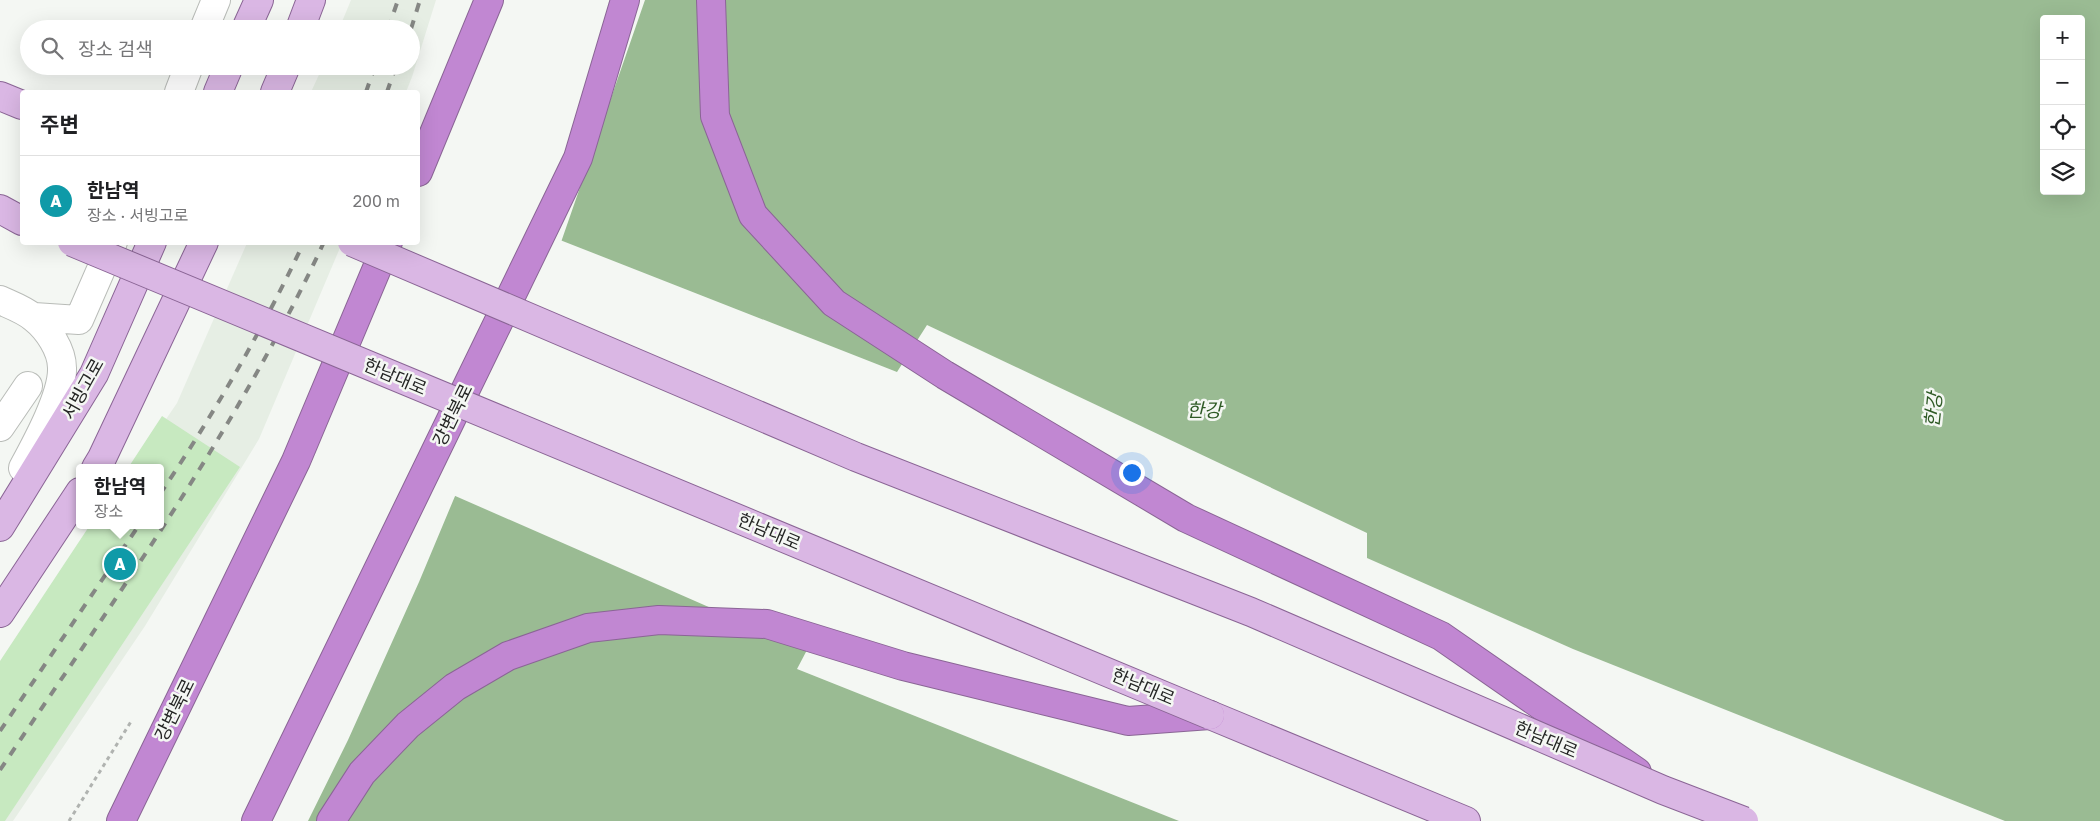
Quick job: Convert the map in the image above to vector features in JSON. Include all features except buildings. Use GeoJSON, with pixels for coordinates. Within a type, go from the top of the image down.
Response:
{"type":"FeatureCollection","features":[{"type":"Feature","properties":{"kind":"highway"},"geometry":{"type":"LineString","coordinates":[[420,167],[489,0]]}},
{"type":"Feature","properties":{"kind":"highway","name":"강변북로"},"geometry":{"type":"LineString","coordinates":[[256,821],[578,158],[625,0]]}},
{"type":"Feature","properties":{"kind":"highway"},"geometry":{"type":"LineString","coordinates":[[712,0],[715,116],[753,216],[834,303],[945,375],[1186,518],[1441,636],[1663,790]]}},
{"type":"Feature","properties":{"kind":"highway","name":"강변북로"},"geometry":{"type":"LineString","coordinates":[[121,821],[296,461],[387,245]]}},
{"type":"Feature","properties":{"kind":"highway"},"geometry":{"type":"LineString","coordinates":[[331,821],[362,773],[408,724],[455,687],[508,656],[588,628],[659,620],[767,624],[903,666],[1128,721],[1210,715]]}},
{"type":"Feature","properties":{"kind":"main road"},"geometry":{"type":"LineString","coordinates":[[250,20],[258,0]]}},
{"type":"Feature","properties":{"kind":"main road"},"geometry":{"type":"LineString","coordinates":[[303,20],[311,0]]}},
{"type":"Feature","properties":{"kind":"main road"},"geometry":{"type":"LineString","coordinates":[[219,90],[226,75]]}},
{"type":"Feature","properties":{"kind":"main road"},"geometry":{"type":"LineString","coordinates":[[276,90],[282,75]]}},
{"type":"Feature","properties":{"kind":"main road"},"geometry":{"type":"LineString","coordinates":[[0,96],[20,104]]}},
{"type":"Feature","properties":{"kind":"main road"},"geometry":{"type":"LineString","coordinates":[[0,209],[20,219]]}},
{"type":"Feature","properties":{"kind":"main road","name":"한남대로"},"geometry":{"type":"LineString","coordinates":[[79,245],[1466,821]]}},
{"type":"Feature","properties":{"kind":"main road","name":"서빙고로"},"geometry":{"type":"LineString","coordinates":[[0,527],[94,374],[151,245]]}},
{"type":"Feature","properties":{"kind":"main road"},"geometry":{"type":"LineString","coordinates":[[98,464],[203,245]]}},
{"type":"Feature","properties":{"kind":"main road","name":"한남대로"},"geometry":{"type":"LineString","coordinates":[[359,245],[856,457],[1251,612],[1663,790],[1744,821]]}},
{"type":"Feature","properties":{"kind":"main road"},"geometry":{"type":"LineString","coordinates":[[0,612],[76,498]]}},
{"type":"Feature","properties":{"kind":"street"},"geometry":{"type":"LineString","coordinates":[[208,20],[216,0]]}},
{"type":"Feature","properties":{"kind":"street"},"geometry":{"type":"LineString","coordinates":[[180,90],[186,75]]}},
{"type":"Feature","properties":{"kind":"street"},"geometry":{"type":"LineString","coordinates":[[34,317],[79,320],[112,245]]}},
{"type":"Feature","properties":{"kind":"street"},"geometry":{"type":"LineString","coordinates":[[0,300],[34,317],[49,334],[58,351],[62,367],[59,388],[38,441],[0,512]]}},
{"type":"Feature","properties":{"kind":"street"},"geometry":{"type":"LineString","coordinates":[[0,427],[28,386]]}},
{"type":"Feature","properties":{"kind":"shaded area"},"geometry":{"type":"Polygon","coordinates":[[[351,0],[436,0],[420,51],[420,20],[343,20],[351,0]]]}},
{"type":"Feature","properties":{"kind":"shaded area"},"geometry":{"type":"Polygon","coordinates":[[[319,75],[413,75],[407,90],[312,90],[319,75]]]}},
{"type":"Feature","properties":{"kind":"shaded area"},"geometry":{"type":"Polygon","coordinates":[[[246,245],[341,245],[259,439],[145,626],[13,821],[0,821],[158,529],[164,529],[164,464],[136,464],[177,403],[246,245]]]}},
{"type":"Feature","properties":{"kind":"water","name":"한강"},"geometry":{"type":"Polygon","coordinates":[[[645,0],[2100,0],[2100,821],[308,821],[348,740],[419,582],[559,248],[645,0]]]}},
{"type":"Feature","properties":{"kind":"pier"},"geometry":{"type":"Polygon","coordinates":[[[560,240],[897,372],[927,325],[1367,533],[1367,558],[1573,649],[2005,821],[1179,821],[797,669],[807,650],[453,495],[560,240]]]}},
{"type":"Feature","properties":{"kind":"railway"},"geometry":{"type":"LineString","coordinates":[[391,20],[398,0]]}},
{"type":"Feature","properties":{"kind":"railway"},"geometry":{"type":"LineString","coordinates":[[414,20],[420,0]]}},
{"type":"Feature","properties":{"kind":"railway"},"geometry":{"type":"LineString","coordinates":[[367,90],[372,75]]}},
{"type":"Feature","properties":{"kind":"railway"},"geometry":{"type":"LineString","coordinates":[[388,90],[393,75]]}},
{"type":"Feature","properties":{"kind":"railway"},"geometry":{"type":"LineString","coordinates":[[164,488],[237,371],[272,307],[303,245]]}},
{"type":"Feature","properties":{"kind":"railway"},"geometry":{"type":"LineString","coordinates":[[164,524],[253,380],[290,312],[323,245]]}},
{"type":"Feature","properties":{"kind":"railway"},"geometry":{"type":"LineString","coordinates":[[0,731],[136,529]]}},
{"type":"Feature","properties":{"kind":"railway"},"geometry":{"type":"LineString","coordinates":[[0,770],[161,529]]}},
{"type":"Feature","properties":{"kind":"place","name":"한남역"},"geometry":{"type":"Point","coordinates":[120,564]}}]}
